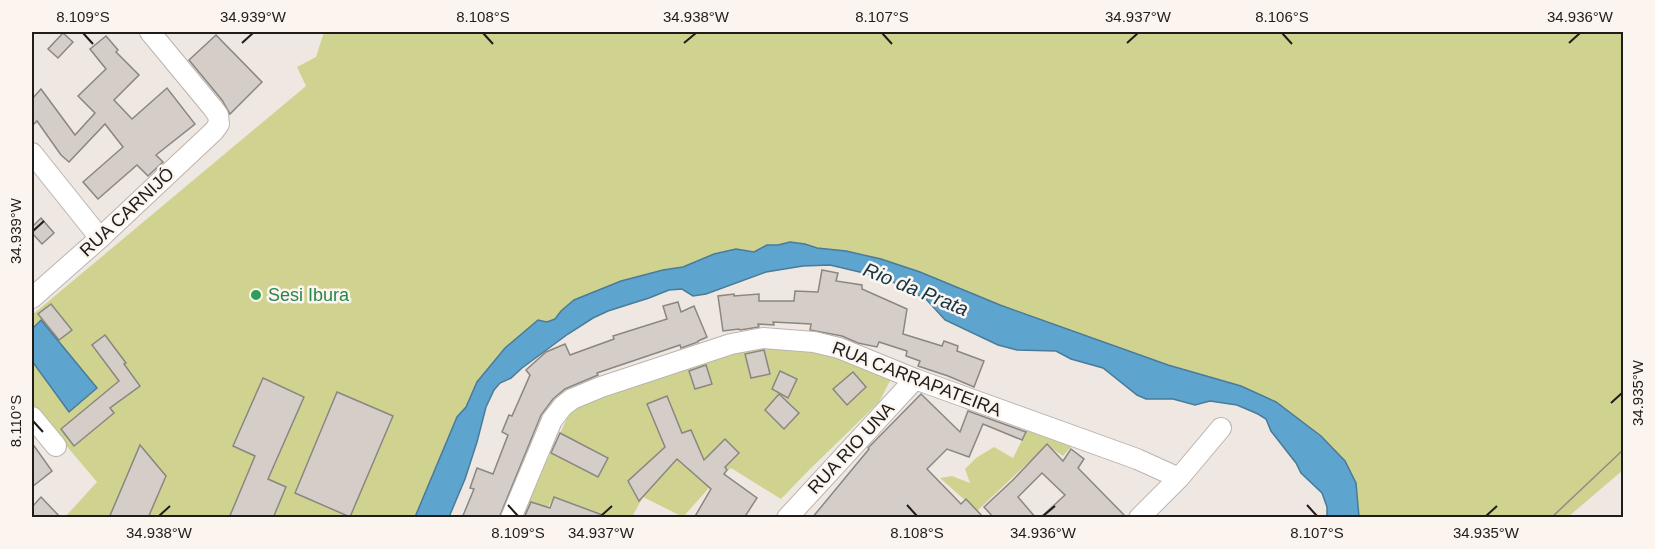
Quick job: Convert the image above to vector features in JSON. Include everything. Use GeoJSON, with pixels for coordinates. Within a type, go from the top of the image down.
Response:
{"type":"FeatureCollection","features":[{"type":"Feature","properties":{"kind":"street","name":"RUA CARNIJÓ"},"geometry":{"type":"LineString","coordinates":[[32,298],[100,238],[219,124],[218,115],[212,107],[150,32]]}},
{"type":"Feature","properties":{"kind":"street"},"geometry":{"type":"LineString","coordinates":[[32,153],[100,238]]}},
{"type":"Feature","properties":{"kind":"street","name":"RUA CARRAPATEIRA"},"geometry":{"type":"LineString","coordinates":[[511,518],[552,420],[572,399],[601,387],[731,344],[763,338],[814,342],[839,348],[915,379],[1137,459],[1179,478]]}},
{"type":"Feature","properties":{"kind":"street","name":"RUA RIO UNA"},"geometry":{"type":"LineString","coordinates":[[787,518],[915,379]]}},
{"type":"Feature","properties":{"kind":"street"},"geometry":{"type":"LineString","coordinates":[[32,417],[56,446]]}},
{"type":"Feature","properties":{"kind":"street"},"geometry":{"type":"LineString","coordinates":[[1139,518],[1179,478],[1221,429]]}},
{"type":"Feature","properties":{"kind":"green space"},"geometry":{"type":"Polygon","coordinates":[[[324,32],[1623,32],[1623,470],[1568,517],[1359,517],[1356,483],[1321,436],[1276,402],[1241,386],[1168,365],[1000,305],[920,272],[866,255],[790,242],[767,245],[754,252],[736,249],[714,254],[683,267],[621,281],[561,311],[555,319],[547,322],[477,382],[466,407],[457,417],[415,517],[65,517],[97,482],[32,405],[32,315],[306,86],[297,67],[316,57],[324,32]]]}},
{"type":"Feature","properties":{"kind":"green space"},"geometry":{"type":"Polygon","coordinates":[[[747,345],[838,352],[891,379],[879,402],[781,499],[731,468],[717,479],[683,517],[643,497],[632,517],[606,517],[554,497],[542,517],[532,517],[522,512],[574,404],[747,345]]]}},
{"type":"Feature","properties":{"kind":"green space"},"geometry":{"type":"Polygon","coordinates":[[[1030,424],[1075,443],[1063,456],[1047,445],[977,511],[940,478],[952,476],[970,483],[965,469],[976,458],[994,447],[1013,458],[1030,424]]]}},
{"type":"Feature","properties":{"kind":"water","name":"Rio da Prata"},"geometry":{"type":"Polygon","coordinates":[[[790,242],[881,259],[920,272],[1000,305],[1168,365],[1241,386],[1276,402],[1321,436],[1345,461],[1356,483],[1359,517],[1327,517],[1327,507],[1322,493],[1301,473],[1271,431],[1266,419],[1258,414],[1237,405],[1210,401],[1195,405],[1173,399],[1146,399],[1137,395],[1103,368],[1071,359],[1056,351],[1017,350],[998,345],[945,320],[926,299],[885,278],[830,265],[803,266],[766,272],[706,294],[693,296],[682,289],[669,290],[593,318],[568,334],[511,378],[500,383],[486,407],[465,479],[449,517],[415,517],[457,417],[466,407],[477,382],[505,348],[538,320],[547,322],[555,319],[574,300],[621,281],[683,267],[714,254],[736,249],[754,252],[767,245],[790,242]]]}},
{"type":"Feature","properties":{"kind":"water"},"geometry":{"type":"Polygon","coordinates":[[[41,320],[97,388],[69,412],[32,361],[32,329],[41,320]]]}},
{"type":"Feature","properties":{"kind":"building"},"geometry":{"type":"Polygon","coordinates":[[[63,33],[73,42],[58,58],[48,49],[63,33]]]}},
{"type":"Feature","properties":{"kind":"building"},"geometry":{"type":"Polygon","coordinates":[[[216,35],[262,82],[230,114],[222,100],[189,60],[216,35]]]}},
{"type":"Feature","properties":{"kind":"building"},"geometry":{"type":"Polygon","coordinates":[[[106,36],[118,50],[116,52],[139,75],[114,100],[132,119],[167,88],[195,124],[156,155],[163,162],[148,176],[137,165],[98,199],[83,182],[123,147],[105,124],[69,162],[61,155],[37,121],[32,126],[32,99],[41,89],[75,135],[95,113],[78,96],[106,69],[90,49],[106,36]]]}},
{"type":"Feature","properties":{"kind":"building"},"geometry":{"type":"Polygon","coordinates":[[[41,218],[54,233],[42,244],[32,233],[32,227],[41,218]]]}},
{"type":"Feature","properties":{"kind":"building"},"geometry":{"type":"Polygon","coordinates":[[[822,270],[838,273],[836,281],[862,285],[862,289],[907,309],[903,334],[942,346],[944,341],[958,346],[957,351],[984,361],[974,387],[918,366],[920,361],[906,356],[907,351],[879,342],[877,347],[858,343],[842,336],[810,330],[811,324],[773,322],[774,325],[758,324],[759,327],[723,331],[718,296],[759,294],[759,301],[794,301],[795,291],[818,292],[822,270]]]}},
{"type":"Feature","properties":{"kind":"building"},"geometry":{"type":"Polygon","coordinates":[[[678,302],[681,312],[694,306],[707,337],[681,348],[680,345],[597,373],[598,375],[565,389],[553,399],[541,415],[499,518],[462,518],[474,489],[470,488],[477,468],[493,474],[508,435],[502,432],[509,415],[512,416],[530,375],[526,370],[546,352],[565,344],[570,355],[614,339],[613,336],[667,319],[663,306],[678,302]]]}},
{"type":"Feature","properties":{"kind":"building"},"geometry":{"type":"Polygon","coordinates":[[[51,304],[72,330],[59,340],[38,314],[51,304]]]}},
{"type":"Feature","properties":{"kind":"building"},"geometry":{"type":"Polygon","coordinates":[[[105,335],[140,386],[110,408],[114,413],[74,446],[61,429],[119,381],[92,345],[105,335]]]}},
{"type":"Feature","properties":{"kind":"building"},"geometry":{"type":"Polygon","coordinates":[[[764,350],[770,374],[751,378],[745,354],[764,350]]]}},
{"type":"Feature","properties":{"kind":"building"},"geometry":{"type":"Polygon","coordinates":[[[706,365],[712,384],[695,389],[689,371],[706,365]]]}},
{"type":"Feature","properties":{"kind":"building"},"geometry":{"type":"Polygon","coordinates":[[[780,371],[797,379],[788,398],[772,389],[780,371]]]}},
{"type":"Feature","properties":{"kind":"building"},"geometry":{"type":"Polygon","coordinates":[[[853,372],[866,387],[847,405],[833,389],[853,372]]]}},
{"type":"Feature","properties":{"kind":"building"},"geometry":{"type":"Polygon","coordinates":[[[263,378],[304,397],[268,479],[286,487],[273,518],[229,518],[255,456],[233,446],[263,378]]]}},
{"type":"Feature","properties":{"kind":"building"},"geometry":{"type":"Polygon","coordinates":[[[337,392],[393,416],[350,517],[295,493],[337,392]]]}},
{"type":"Feature","properties":{"kind":"building"},"geometry":{"type":"Polygon","coordinates":[[[779,394],[799,413],[784,429],[765,410],[779,394]]]}},
{"type":"Feature","properties":{"kind":"building"},"geometry":{"type":"Polygon","coordinates":[[[921,394],[960,432],[968,411],[1026,432],[1022,440],[983,424],[969,457],[947,449],[927,469],[961,504],[966,499],[984,518],[812,518],[868,448],[921,394]]]}},
{"type":"Feature","properties":{"kind":"building"},"geometry":{"type":"Polygon","coordinates":[[[667,396],[682,433],[691,430],[704,460],[725,439],[739,453],[725,467],[727,470],[724,474],[757,498],[744,518],[694,518],[711,489],[677,459],[639,501],[628,481],[665,447],[647,404],[667,396]]]}},
{"type":"Feature","properties":{"kind":"building"},"geometry":{"type":"Polygon","coordinates":[[[560,433],[608,458],[598,477],[551,453],[560,433]]]}},
{"type":"Feature","properties":{"kind":"building"},"geometry":{"type":"Polygon","coordinates":[[[32,443],[52,471],[32,487],[32,443]]]}},
{"type":"Feature","properties":{"kind":"building"},"geometry":{"type":"Polygon","coordinates":[[[1047,444],[1063,461],[1071,449],[1084,459],[1078,468],[1127,518],[1040,518],[1065,495],[1042,473],[1018,497],[1036,518],[994,518],[984,507],[1047,444]]]}},
{"type":"Feature","properties":{"kind":"building"},"geometry":{"type":"Polygon","coordinates":[[[140,445],[166,476],[148,518],[109,518],[140,445]]]}},
{"type":"Feature","properties":{"kind":"building"},"geometry":{"type":"Polygon","coordinates":[[[41,497],[61,518],[32,518],[32,507],[41,497]]]}},
{"type":"Feature","properties":{"kind":"building"},"geometry":{"type":"Polygon","coordinates":[[[554,497],[605,516],[604,518],[524,518],[531,502],[550,508],[554,497]]]}},
{"type":"Feature","properties":{"kind":"tram line"},"geometry":{"type":"LineString","coordinates":[[1551,518],[1624,449]]}},
{"type":"Feature","properties":{"kind":"place","name":"Sesi Ibura"},"geometry":{"type":"Point","coordinates":[256,295]}}]}
